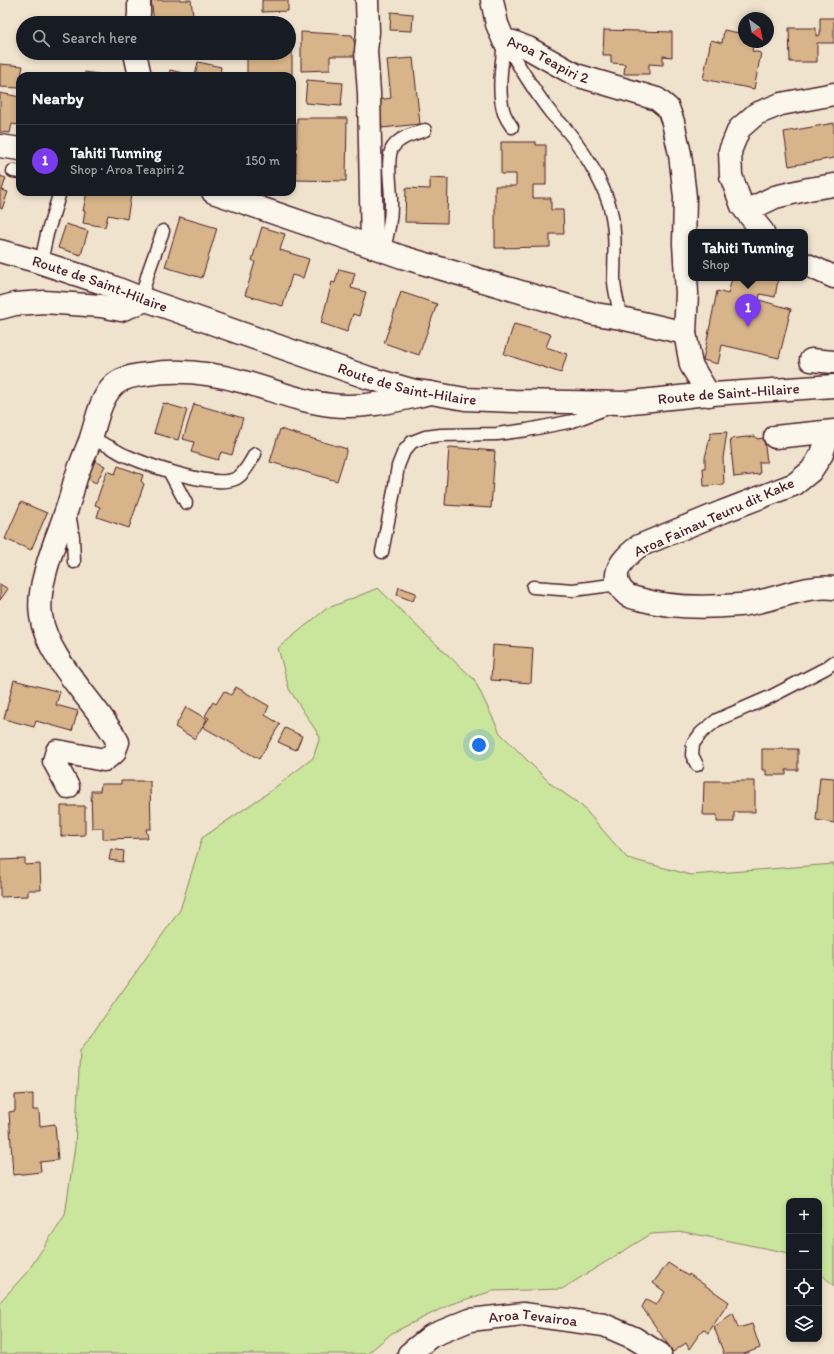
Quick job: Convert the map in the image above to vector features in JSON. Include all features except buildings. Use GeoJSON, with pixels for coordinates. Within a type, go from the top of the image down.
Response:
{"type":"FeatureCollection","features":[{"type":"Feature","properties":{"kind":"street"},"geometry":{"type":"LineString","coordinates":[[139,0],[139,16]]}},
{"type":"Feature","properties":{"kind":"street"},"geometry":{"type":"LineString","coordinates":[[367,0],[368,32],[366,51],[377,248]]}},
{"type":"Feature","properties":{"kind":"street"},"geometry":{"type":"LineString","coordinates":[[492,0],[497,24],[504,41]]}},
{"type":"Feature","properties":{"kind":"street","name":"Aroa Teapiri 2"},"geometry":{"type":"LineString","coordinates":[[504,41],[513,42],[528,48],[576,75],[657,99],[668,108],[673,122],[680,154],[685,197],[684,244],[687,293],[685,333],[691,365],[709,395]]}},
{"type":"Feature","properties":{"kind":"street"},"geometry":{"type":"LineString","coordinates":[[137,60],[139,72]]}},
{"type":"Feature","properties":{"kind":"street"},"geometry":{"type":"LineString","coordinates":[[761,229],[742,206],[730,176],[730,151],[739,129],[756,114],[781,104],[834,94]]}},
{"type":"Feature","properties":{"kind":"street"},"geometry":{"type":"LineString","coordinates":[[0,146],[16,148]]}},
{"type":"Feature","properties":{"kind":"street"},"geometry":{"type":"LineString","coordinates":[[746,211],[776,198],[809,189],[834,185]]}},
{"type":"Feature","properties":{"kind":"street"},"geometry":{"type":"LineString","coordinates":[[224,196],[377,248],[402,258],[595,314],[622,318],[685,333]]}},
{"type":"Feature","properties":{"kind":"street","name":"Route de Saint-Hilaire"},"geometry":{"type":"LineString","coordinates":[[0,251],[41,262],[369,378],[415,391],[465,399],[623,402],[834,386]]}},
{"type":"Feature","properties":{"kind":"street"},"geometry":{"type":"LineString","coordinates":[[808,265],[834,277]]}},
{"type":"Feature","properties":{"kind":"street"},"geometry":{"type":"LineString","coordinates":[[0,308],[15,304],[44,302],[101,306],[121,310],[143,299]]}},
{"type":"Feature","properties":{"kind":"street"},"geometry":{"type":"LineString","coordinates":[[811,360],[834,362]]}},
{"type":"Feature","properties":{"kind":"street"},"geometry":{"type":"LineString","coordinates":[[68,787],[54,761],[57,751],[104,760],[114,753],[118,742],[110,728],[76,684],[47,638],[41,617],[40,597],[45,572],[69,508],[76,476],[97,415],[104,397],[115,384],[131,376],[180,371],[210,374],[243,382],[302,400],[332,405],[361,406],[431,393]]}},
{"type":"Feature","properties":{"kind":"street","name":"Aroa Fainau Teuru dit Kake"},"geometry":{"type":"LineString","coordinates":[[619,584],[617,579],[618,572],[628,555],[639,546],[795,484],[811,472],[822,454],[832,431],[775,437]]}},
{"type":"Feature","properties":{"kind":"street"},"geometry":{"type":"LineString","coordinates":[[619,584],[628,596],[672,605],[705,606],[740,605],[813,589],[834,588]]}},
{"type":"Feature","properties":{"kind":"street","name":"Aroa Tevairoa"},"geometry":{"type":"LineString","coordinates":[[409,1354],[431,1336],[470,1320],[523,1314],[604,1326],[634,1338],[660,1354]]}},
{"type":"Feature","properties":{"kind":"lane"},"geometry":{"type":"LineString","coordinates":[[504,41],[501,70],[501,96],[504,114],[512,127]]}},
{"type":"Feature","properties":{"kind":"lane","name":"Aroa Teapiri 2"},"geometry":{"type":"LineString","coordinates":[[504,41],[533,89],[551,114],[564,127],[587,159],[604,190],[612,216],[614,230],[614,284],[622,318]]}},
{"type":"Feature","properties":{"kind":"lane"},"geometry":{"type":"LineString","coordinates":[[377,248],[389,233],[391,204],[388,161],[392,148],[402,138],[425,130]]}},
{"type":"Feature","properties":{"kind":"lane"},"geometry":{"type":"LineString","coordinates":[[41,262],[59,196]]}},
{"type":"Feature","properties":{"kind":"lane"},"geometry":{"type":"LineString","coordinates":[[143,299],[149,270],[163,231]]}},
{"type":"Feature","properties":{"kind":"lane"},"geometry":{"type":"LineString","coordinates":[[382,552],[398,466],[404,451],[412,442],[425,437],[441,435],[497,434],[527,430],[573,421],[623,402]]}},
{"type":"Feature","properties":{"kind":"lane"},"geometry":{"type":"LineString","coordinates":[[90,438],[125,456],[169,471],[198,478],[220,481],[236,478],[247,468],[255,454]]}},
{"type":"Feature","properties":{"kind":"lane"},"geometry":{"type":"LineString","coordinates":[[169,471],[186,503]]}},
{"type":"Feature","properties":{"kind":"lane"},"geometry":{"type":"LineString","coordinates":[[69,508],[73,537],[74,562]]}},
{"type":"Feature","properties":{"kind":"lane"},"geometry":{"type":"LineString","coordinates":[[533,587],[573,590],[619,584]]}},
{"type":"Feature","properties":{"kind":"lane"},"geometry":{"type":"LineString","coordinates":[[697,764],[692,755],[694,744],[701,732],[717,720],[770,697],[826,668],[834,662]]}},
{"type":"Feature","properties":{"kind":"green space"},"geometry":{"type":"Polygon","coordinates":[[[378,588],[474,679],[500,733],[551,784],[582,806],[627,858],[691,875],[834,864],[834,1286],[822,1275],[822,1198],[786,1198],[786,1252],[684,1232],[651,1234],[562,1289],[493,1291],[451,1304],[392,1333],[367,1354],[0,1354],[0,1302],[28,1271],[65,1215],[75,1146],[80,1051],[180,910],[202,838],[269,792],[313,758],[320,737],[289,689],[278,648],[326,609],[378,588]]]}},
{"type":"Feature","properties":{"kind":"place","name":"Tahiti Tunning"},"geometry":{"type":"Point","coordinates":[748,327]}}]}
